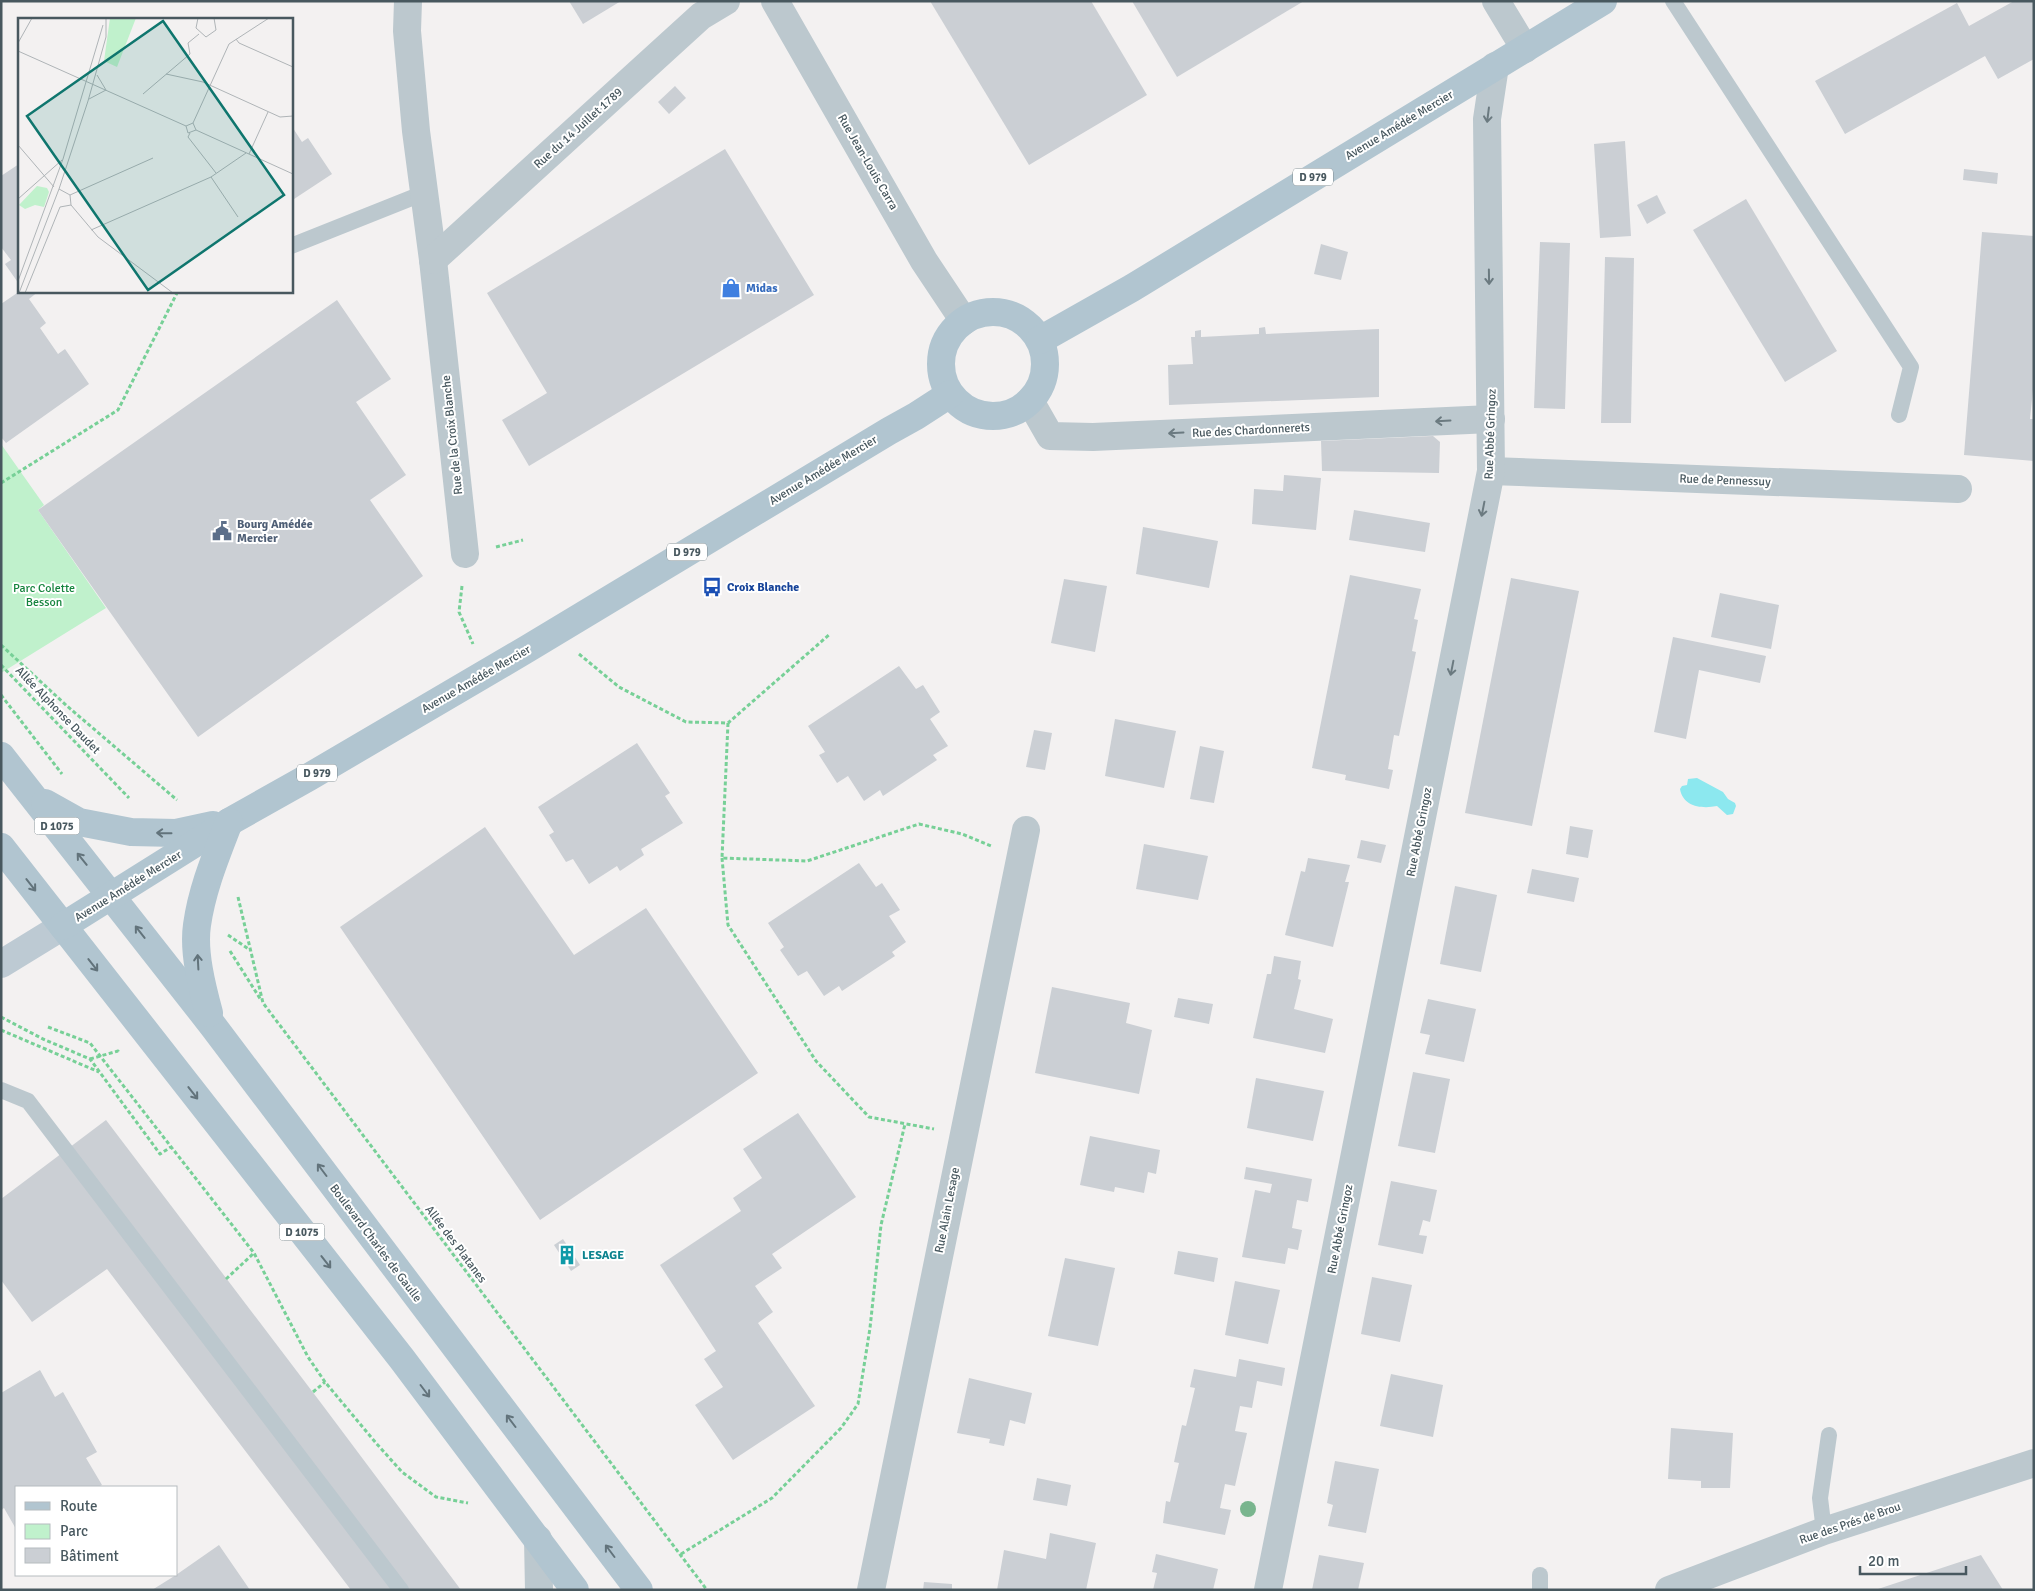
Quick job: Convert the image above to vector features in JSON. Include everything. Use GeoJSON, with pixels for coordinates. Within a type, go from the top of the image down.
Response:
{"type":"FeatureCollection","features":[{"type":"Feature","properties":{"kind":"main road","name":"Avenue Amédée Mercier"},"geometry":{"type":"LineString","coordinates":[[1040,340],[1132,288],[1603,1]]}},
{"type":"Feature","properties":{"kind":"main road"},"geometry":{"type":"LineString","coordinates":[[997,312],[1014,316],[1029,326],[1040,340],[1045,355],[1045,372],[1040,388],[1030,401],[1018,410],[1004,415],[988,416],[960,405],[950,394],[943,379],[941,362],[943,346],[951,332],[964,321],[980,313],[997,312]]}},
{"type":"Feature","properties":{"kind":"main road","name":"Avenue Amédée Mercier"},"geometry":{"type":"LineString","coordinates":[[1,964],[113,897],[229,822],[309,777],[554,632],[950,394]]}},
{"type":"Feature","properties":{"kind":"main road","name":"D 1075"},"geometry":{"type":"LineString","coordinates":[[1,756],[113,897]]}},
{"type":"Feature","properties":{"kind":"main road"},"geometry":{"type":"LineString","coordinates":[[31,795],[78,822],[131,832],[176,833],[229,822]]}},
{"type":"Feature","properties":{"kind":"main road"},"geometry":{"type":"LineString","coordinates":[[213,1026],[199,977],[196,927],[205,886],[229,822]]}},
{"type":"Feature","properties":{"kind":"main road","name":"D 1075"},"geometry":{"type":"LineString","coordinates":[[1,847],[402,1359],[575,1590]]}},
{"type":"Feature","properties":{"kind":"main road","name":"Boulevard Charles de Gaulle"},"geometry":{"type":"LineString","coordinates":[[113,897],[213,1026],[639,1590]]}},
{"type":"Feature","properties":{"kind":"street","name":"Rue de la Croix Blanche"},"geometry":{"type":"LineString","coordinates":[[408,1],[407,31],[416,131],[433,260],[465,554]]}},
{"type":"Feature","properties":{"kind":"street","name":"Rue du 14 Juillet 1789"},"geometry":{"type":"LineString","coordinates":[[433,260],[694,22],[726,1]]}},
{"type":"Feature","properties":{"kind":"street","name":"Rue Jean-Louis Carra"},"geometry":{"type":"LineString","coordinates":[[775,1],[924,261],[964,321]]}},
{"type":"Feature","properties":{"kind":"street"},"geometry":{"type":"LineString","coordinates":[[1496,1],[1525,48]]}},
{"type":"Feature","properties":{"kind":"street","name":"Rue Abbé Gringoz"},"geometry":{"type":"LineString","coordinates":[[1268,1590],[1491,471],[1487,119],[1495,66]]}},
{"type":"Feature","properties":{"kind":"street","name":"Rue des Chardonnerets"},"geometry":{"type":"LineString","coordinates":[[1030,401],[1050,436],[1093,437],[1491,419]]}},
{"type":"Feature","properties":{"kind":"street","name":"Rue de Pennessuy"},"geometry":{"type":"LineString","coordinates":[[1491,471],[1958,489]]}},
{"type":"Feature","properties":{"kind":"street","name":"Rue Alain Lesage"},"geometry":{"type":"LineString","coordinates":[[871,1590],[962,1134],[1026,830]]}},
{"type":"Feature","properties":{"kind":"street","name":"Rue des Prés de Brou"},"geometry":{"type":"LineString","coordinates":[[1669,1590],[1824,1531],[2034,1463]]}},
{"type":"Feature","properties":{"kind":"street"},"geometry":{"type":"LineString","coordinates":[[538,1539],[539,1590]]}},
{"type":"Feature","properties":{"kind":"lane"},"geometry":{"type":"LineString","coordinates":[[1673,1],[1910,367],[1898,415]]}},
{"type":"Feature","properties":{"kind":"lane"},"geometry":{"type":"LineString","coordinates":[[292,246],[424,193]]}},
{"type":"Feature","properties":{"kind":"lane"},"geometry":{"type":"LineString","coordinates":[[1,1090],[28,1101],[401,1590]]}},
{"type":"Feature","properties":{"kind":"lane"},"geometry":{"type":"LineString","coordinates":[[1824,1531],[1820,1498],[1829,1435]]}},
{"type":"Feature","properties":{"kind":"path"},"geometry":{"type":"LineString","coordinates":[[1,483],[118,410],[177,292]]}},
{"type":"Feature","properties":{"kind":"path"},"geometry":{"type":"LineString","coordinates":[[465,554],[459,612],[486,672]]}},
{"type":"Feature","properties":{"kind":"path"},"geometry":{"type":"LineString","coordinates":[[554,632],[619,687],[686,722],[728,723],[830,634]]}},
{"type":"Feature","properties":{"kind":"path"},"geometry":{"type":"LineString","coordinates":[[1,645],[67,706],[179,802]]}},
{"type":"Feature","properties":{"kind":"path","name":"Allée Alphonse Daudet"},"geometry":{"type":"LineString","coordinates":[[1,665],[132,801]]}},
{"type":"Feature","properties":{"kind":"path"},"geometry":{"type":"LineString","coordinates":[[1,695],[62,774]]}},
{"type":"Feature","properties":{"kind":"path"},"geometry":{"type":"LineString","coordinates":[[728,723],[722,858],[728,926],[816,1060],[869,1117],[962,1134]]}},
{"type":"Feature","properties":{"kind":"path"},"geometry":{"type":"LineString","coordinates":[[722,858],[808,861],[919,824],[962,834],[1020,858]]}},
{"type":"Feature","properties":{"kind":"path","name":"Allée des Platanes"},"geometry":{"type":"LineString","coordinates":[[236,889],[263,1003],[708,1590]]}},
{"type":"Feature","properties":{"kind":"path"},"geometry":{"type":"LineString","coordinates":[[236,940],[250,950]]}},
{"type":"Feature","properties":{"kind":"path"},"geometry":{"type":"LineString","coordinates":[[228,947],[263,1003]]}},
{"type":"Feature","properties":{"kind":"path"},"geometry":{"type":"LineString","coordinates":[[1,1018],[43,1039],[90,1059],[160,1154],[171,1147]]}},
{"type":"Feature","properties":{"kind":"path"},"geometry":{"type":"LineString","coordinates":[[48,1027],[90,1043],[254,1253],[308,1357],[324,1382],[402,1472],[436,1497],[470,1504]]}},
{"type":"Feature","properties":{"kind":"path"},"geometry":{"type":"LineString","coordinates":[[1,1030],[100,1072]]}},
{"type":"Feature","properties":{"kind":"path"},"geometry":{"type":"LineString","coordinates":[[90,1059],[118,1051]]}},
{"type":"Feature","properties":{"kind":"path"},"geometry":{"type":"LineString","coordinates":[[681,1554],[772,1498],[841,1428],[858,1404],[870,1328],[881,1225],[905,1124]]}},
{"type":"Feature","properties":{"kind":"path"},"geometry":{"type":"LineString","coordinates":[[226,1279],[254,1253]]}},
{"type":"Feature","properties":{"kind":"path"},"geometry":{"type":"LineString","coordinates":[[313,1392],[324,1382]]}},
{"type":"Feature","properties":{"kind":"green space","name":"Parc Colette Besson"},"geometry":{"type":"Polygon","coordinates":[[[1,444],[44,505],[38,510],[106,608],[1,673],[1,444]]]}},
{"type":"Feature","properties":{"kind":"water"},"geometry":{"type":"Polygon","coordinates":[[[1697,778],[1723,792],[1728,799],[1735,803],[1736,806],[1733,814],[1727,815],[1717,806],[1699,807],[1685,800],[1680,789],[1682,786],[1687,785],[1688,779],[1697,778]]]}},
{"type":"Feature","properties":{"kind":"building"},"geometry":{"type":"Polygon","coordinates":[[[569,1],[621,1],[583,24],[569,1]]]}},
{"type":"Feature","properties":{"kind":"building"},"geometry":{"type":"Polygon","coordinates":[[[930,1],[1091,1],[1147,95],[1029,165],[930,1]]]}},
{"type":"Feature","properties":{"kind":"building"},"geometry":{"type":"Polygon","coordinates":[[[1132,1],[1304,1],[1177,77],[1132,1]]]}},
{"type":"Feature","properties":{"kind":"building"},"geometry":{"type":"Polygon","coordinates":[[[2014,1],[2034,1],[2034,59],[1998,79],[1985,56],[1845,134],[1815,81],[1957,3],[1969,26],[2014,1]]]}},
{"type":"Feature","properties":{"kind":"building"},"geometry":{"type":"Polygon","coordinates":[[[675,86],[686,98],[669,114],[658,102],[675,86]]]}},
{"type":"Feature","properties":{"kind":"building"},"geometry":{"type":"Polygon","coordinates":[[[292,127],[302,142],[308,138],[332,174],[292,200],[292,127]]]}},
{"type":"Feature","properties":{"kind":"building"},"geometry":{"type":"Polygon","coordinates":[[[1625,141],[1631,236],[1600,238],[1594,144],[1625,141]]]}},
{"type":"Feature","properties":{"kind":"building"},"geometry":{"type":"Polygon","coordinates":[[[725,149],[814,295],[529,466],[502,420],[547,393],[487,293],[725,149]]]}},
{"type":"Feature","properties":{"kind":"building"},"geometry":{"type":"Polygon","coordinates":[[[18,165],[18,283],[5,264],[11,260],[1,247],[1,176],[18,165]]]}},
{"type":"Feature","properties":{"kind":"building"},"geometry":{"type":"Polygon","coordinates":[[[1964,169],[1998,173],[1997,184],[1963,180],[1964,169]]]}},
{"type":"Feature","properties":{"kind":"building"},"geometry":{"type":"Polygon","coordinates":[[[1657,195],[1666,213],[1647,224],[1637,205],[1657,195]]]}},
{"type":"Feature","properties":{"kind":"building"},"geometry":{"type":"Polygon","coordinates":[[[1746,199],[1837,351],[1785,382],[1693,230],[1746,199]]]}},
{"type":"Feature","properties":{"kind":"building"},"geometry":{"type":"Polygon","coordinates":[[[1982,232],[2034,236],[2034,379],[2030,419],[2034,419],[2034,461],[1964,455],[1982,232]]]}},
{"type":"Feature","properties":{"kind":"building"},"geometry":{"type":"Polygon","coordinates":[[[1540,242],[1570,243],[1565,409],[1534,408],[1540,242]]]}},
{"type":"Feature","properties":{"kind":"building"},"geometry":{"type":"Polygon","coordinates":[[[1321,244],[1348,252],[1341,280],[1314,274],[1321,244]]]}},
{"type":"Feature","properties":{"kind":"building"},"geometry":{"type":"Polygon","coordinates":[[[1605,257],[1634,258],[1631,423],[1601,423],[1605,257]]]}},
{"type":"Feature","properties":{"kind":"building"},"geometry":{"type":"Polygon","coordinates":[[[19,292],[38,292],[29,299],[46,323],[40,328],[58,354],[65,349],[89,384],[6,443],[1,437],[1,304],[19,292]]]}},
{"type":"Feature","properties":{"kind":"building","name":"Bourg Amédée Mercier"},"geometry":{"type":"Polygon","coordinates":[[[337,300],[391,379],[356,402],[406,475],[370,500],[423,576],[198,737],[38,510],[337,300]]]}},
{"type":"Feature","properties":{"kind":"building"},"geometry":{"type":"Polygon","coordinates":[[[1265,327],[1266,334],[1379,329],[1379,397],[1169,405],[1168,365],[1193,364],[1191,337],[1195,337],[1195,331],[1201,330],[1201,337],[1259,334],[1259,328],[1265,327]]]}},
{"type":"Feature","properties":{"kind":"building"},"geometry":{"type":"Polygon","coordinates":[[[1433,436],[1440,442],[1439,473],[1322,471],[1321,441],[1433,436]]]}},
{"type":"Feature","properties":{"kind":"building"},"geometry":{"type":"Polygon","coordinates":[[[1284,475],[1321,478],[1316,530],[1252,524],[1254,489],[1283,491],[1284,475]]]}},
{"type":"Feature","properties":{"kind":"building"},"geometry":{"type":"Polygon","coordinates":[[[1354,510],[1430,523],[1425,552],[1349,540],[1354,510]]]}},
{"type":"Feature","properties":{"kind":"building"},"geometry":{"type":"Polygon","coordinates":[[[1143,527],[1218,541],[1209,588],[1136,574],[1143,527]]]}},
{"type":"Feature","properties":{"kind":"building"},"geometry":{"type":"Polygon","coordinates":[[[1350,575],[1421,589],[1414,619],[1418,620],[1412,651],[1416,652],[1399,736],[1394,735],[1388,769],[1393,770],[1389,789],[1345,780],[1346,775],[1312,768],[1350,575]]]}},
{"type":"Feature","properties":{"kind":"building"},"geometry":{"type":"Polygon","coordinates":[[[1511,578],[1579,591],[1532,826],[1465,813],[1511,578]]]}},
{"type":"Feature","properties":{"kind":"building"},"geometry":{"type":"Polygon","coordinates":[[[1064,579],[1107,586],[1095,652],[1051,643],[1064,579]]]}},
{"type":"Feature","properties":{"kind":"building"},"geometry":{"type":"Polygon","coordinates":[[[1720,593],[1779,605],[1771,649],[1711,637],[1720,593]]]}},
{"type":"Feature","properties":{"kind":"building"},"geometry":{"type":"Polygon","coordinates":[[[1673,637],[1766,656],[1760,683],[1699,670],[1686,739],[1654,732],[1673,637]]]}},
{"type":"Feature","properties":{"kind":"building"},"geometry":{"type":"Polygon","coordinates":[[[899,666],[916,689],[923,685],[940,712],[930,719],[948,746],[933,755],[937,760],[883,796],[880,790],[864,801],[848,776],[837,783],[819,755],[825,752],[808,726],[899,666]]]}},
{"type":"Feature","properties":{"kind":"building"},"geometry":{"type":"Polygon","coordinates":[[[1115,719],[1176,731],[1164,788],[1105,776],[1115,719]]]}},
{"type":"Feature","properties":{"kind":"building"},"geometry":{"type":"Polygon","coordinates":[[[1034,730],[1052,733],[1045,770],[1026,767],[1034,730]]]}},
{"type":"Feature","properties":{"kind":"building"},"geometry":{"type":"Polygon","coordinates":[[[637,743],[670,793],[665,796],[683,823],[641,849],[644,855],[620,871],[617,866],[589,884],[573,859],[566,862],[549,835],[554,832],[538,807],[637,743]]]}},
{"type":"Feature","properties":{"kind":"building"},"geometry":{"type":"Polygon","coordinates":[[[1200,746],[1224,751],[1214,803],[1190,799],[1200,746]]]}},
{"type":"Feature","properties":{"kind":"building"},"geometry":{"type":"Polygon","coordinates":[[[1570,826],[1593,830],[1588,858],[1566,854],[1570,826]]]}},
{"type":"Feature","properties":{"kind":"building"},"geometry":{"type":"Polygon","coordinates":[[[485,827],[574,955],[646,908],[758,1073],[540,1220],[340,927],[485,827]]]}},
{"type":"Feature","properties":{"kind":"building"},"geometry":{"type":"Polygon","coordinates":[[[1361,840],[1386,845],[1381,863],[1357,858],[1361,840]]]}},
{"type":"Feature","properties":{"kind":"building"},"geometry":{"type":"Polygon","coordinates":[[[1144,844],[1208,856],[1198,900],[1136,889],[1144,844]]]}},
{"type":"Feature","properties":{"kind":"building"},"geometry":{"type":"Polygon","coordinates":[[[1308,858],[1350,865],[1345,882],[1349,882],[1333,947],[1285,935],[1301,871],[1305,872],[1308,858]]]}},
{"type":"Feature","properties":{"kind":"building"},"geometry":{"type":"Polygon","coordinates":[[[859,863],[876,887],[882,883],[900,910],[889,916],[906,942],[892,952],[895,956],[842,991],[839,986],[824,996],[807,971],[798,976],[780,950],[784,947],[768,923],[859,863]]]}},
{"type":"Feature","properties":{"kind":"building"},"geometry":{"type":"Polygon","coordinates":[[[1532,869],[1579,878],[1574,902],[1527,893],[1532,869]]]}},
{"type":"Feature","properties":{"kind":"building"},"geometry":{"type":"Polygon","coordinates":[[[1455,886],[1497,895],[1481,972],[1440,964],[1455,886]]]}},
{"type":"Feature","properties":{"kind":"building"},"geometry":{"type":"Polygon","coordinates":[[[1274,956],[1301,961],[1298,979],[1301,980],[1294,1009],[1333,1019],[1325,1053],[1253,1038],[1267,974],[1271,974],[1274,956]]]}},
{"type":"Feature","properties":{"kind":"building"},"geometry":{"type":"Polygon","coordinates":[[[1052,987],[1130,1003],[1126,1023],[1152,1030],[1139,1094],[1035,1073],[1052,987]]]}},
{"type":"Feature","properties":{"kind":"building"},"geometry":{"type":"Polygon","coordinates":[[[1178,998],[1213,1004],[1209,1024],[1174,1017],[1178,998]]]}},
{"type":"Feature","properties":{"kind":"building"},"geometry":{"type":"Polygon","coordinates":[[[1428,999],[1476,1009],[1464,1062],[1425,1054],[1430,1035],[1420,1033],[1428,999]]]}},
{"type":"Feature","properties":{"kind":"building"},"geometry":{"type":"Polygon","coordinates":[[[1413,1072],[1450,1079],[1435,1153],[1398,1146],[1413,1072]]]}},
{"type":"Feature","properties":{"kind":"building"},"geometry":{"type":"Polygon","coordinates":[[[1256,1078],[1324,1091],[1313,1141],[1247,1128],[1256,1078]]]}},
{"type":"Feature","properties":{"kind":"building"},"geometry":{"type":"Polygon","coordinates":[[[798,1113],[856,1197],[772,1254],[782,1268],[755,1286],[773,1312],[758,1323],[815,1406],[733,1460],[695,1405],[723,1387],[704,1359],[716,1351],[660,1265],[741,1211],[733,1198],[762,1178],[743,1149],[798,1113]]]}},
{"type":"Feature","properties":{"kind":"building"},"geometry":{"type":"Polygon","coordinates":[[[106,1120],[461,1590],[351,1590],[107,1269],[32,1322],[1,1280],[1,1199],[106,1120]]]}},
{"type":"Feature","properties":{"kind":"building"},"geometry":{"type":"Polygon","coordinates":[[[1090,1136],[1160,1150],[1156,1174],[1148,1172],[1144,1193],[1115,1187],[1114,1192],[1080,1185],[1090,1136]]]}},
{"type":"Feature","properties":{"kind":"building"},"geometry":{"type":"Polygon","coordinates":[[[1246,1167],[1312,1179],[1308,1202],[1297,1200],[1292,1228],[1302,1230],[1298,1250],[1288,1248],[1285,1264],[1242,1257],[1255,1190],[1270,1193],[1272,1184],[1244,1179],[1246,1167]]]}},
{"type":"Feature","properties":{"kind":"building"},"geometry":{"type":"Polygon","coordinates":[[[1391,1181],[1437,1190],[1430,1222],[1423,1220],[1419,1235],[1427,1236],[1423,1254],[1378,1245],[1391,1181]]]}},
{"type":"Feature","properties":{"kind":"building","name":"LESAGE"},"geometry":{"type":"Polygon","coordinates":[[[563,1239],[580,1265],[571,1271],[554,1245],[563,1239]]]}},
{"type":"Feature","properties":{"kind":"building"},"geometry":{"type":"Polygon","coordinates":[[[1178,1251],[1218,1258],[1214,1282],[1174,1274],[1178,1251]]]}},
{"type":"Feature","properties":{"kind":"building"},"geometry":{"type":"Polygon","coordinates":[[[1065,1258],[1115,1268],[1098,1346],[1048,1336],[1065,1258]]]}},
{"type":"Feature","properties":{"kind":"building"},"geometry":{"type":"Polygon","coordinates":[[[1372,1277],[1412,1285],[1400,1342],[1361,1334],[1372,1277]]]}},
{"type":"Feature","properties":{"kind":"building"},"geometry":{"type":"Polygon","coordinates":[[[1235,1281],[1280,1290],[1268,1344],[1225,1335],[1235,1281]]]}},
{"type":"Feature","properties":{"kind":"building"},"geometry":{"type":"Polygon","coordinates":[[[1239,1359],[1285,1368],[1282,1386],[1257,1381],[1252,1408],[1240,1406],[1235,1431],[1247,1433],[1235,1486],[1225,1484],[1220,1508],[1231,1510],[1225,1535],[1163,1523],[1166,1501],[1170,1502],[1179,1463],[1174,1462],[1182,1425],[1186,1426],[1195,1388],[1190,1387],[1194,1369],[1236,1377],[1239,1359]]]}},
{"type":"Feature","properties":{"kind":"building"},"geometry":{"type":"Polygon","coordinates":[[[40,1370],[55,1397],[63,1392],[97,1452],[86,1458],[102,1485],[15,1486],[15,1527],[4,1508],[1,1510],[1,1393],[40,1370]]]}},
{"type":"Feature","properties":{"kind":"building"},"geometry":{"type":"Polygon","coordinates":[[[1391,1374],[1443,1385],[1433,1437],[1380,1426],[1391,1374]]]}},
{"type":"Feature","properties":{"kind":"building"},"geometry":{"type":"Polygon","coordinates":[[[969,1378],[1032,1393],[1025,1424],[1010,1420],[1004,1446],[989,1443],[990,1439],[957,1433],[969,1378]]]}},
{"type":"Feature","properties":{"kind":"building"},"geometry":{"type":"Polygon","coordinates":[[[1671,1428],[1733,1433],[1730,1488],[1701,1488],[1701,1481],[1668,1479],[1671,1428]]]}},
{"type":"Feature","properties":{"kind":"building"},"geometry":{"type":"Polygon","coordinates":[[[1335,1461],[1379,1469],[1366,1533],[1328,1526],[1333,1505],[1327,1503],[1335,1461]]]}},
{"type":"Feature","properties":{"kind":"building"},"geometry":{"type":"Polygon","coordinates":[[[1037,1478],[1071,1485],[1067,1506],[1033,1500],[1037,1478]]]}},
{"type":"Feature","properties":{"kind":"building"},"geometry":{"type":"Polygon","coordinates":[[[1050,1533],[1096,1543],[1086,1590],[997,1590],[1004,1550],[1046,1559],[1050,1533]]]}},
{"type":"Feature","properties":{"kind":"building"},"geometry":{"type":"Polygon","coordinates":[[[219,1545],[250,1590],[152,1590],[174,1576],[178,1576],[178,1574],[219,1545]]]}},
{"type":"Feature","properties":{"kind":"building"},"geometry":{"type":"Polygon","coordinates":[[[1156,1554],[1218,1569],[1213,1590],[1153,1590],[1157,1573],[1152,1572],[1156,1554]]]}},
{"type":"Feature","properties":{"kind":"building"},"geometry":{"type":"Polygon","coordinates":[[[1319,1555],[1364,1563],[1358,1590],[1312,1590],[1319,1555]]]}},
{"type":"Feature","properties":{"kind":"building"},"geometry":{"type":"Polygon","coordinates":[[[1981,1555],[2003,1590],[1878,1590],[1878,1589],[1981,1555]]]}},
{"type":"Feature","properties":{"kind":"building"},"geometry":{"type":"Polygon","coordinates":[[[924,1582],[952,1584],[952,1590],[923,1590],[924,1582]]]}},
{"type":"Feature","properties":{"kind":"place","name":"Midas"},"geometry":{"type":"Point","coordinates":[731,288]}},
{"type":"Feature","properties":{"kind":"place","name":"Bourg Amédée Mercier"},"geometry":{"type":"Point","coordinates":[222,531]}},
{"type":"Feature","properties":{"kind":"place","name":"Croix Blanche"},"geometry":{"type":"Point","coordinates":[712,587]}},
{"type":"Feature","properties":{"kind":"place","name":"LESAGE"},"geometry":{"type":"Point","coordinates":[567,1255]}}]}
